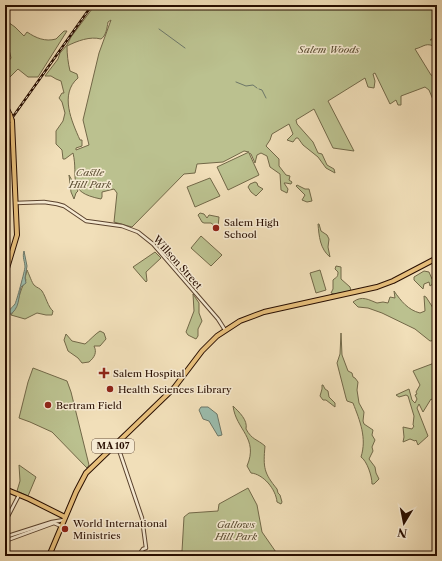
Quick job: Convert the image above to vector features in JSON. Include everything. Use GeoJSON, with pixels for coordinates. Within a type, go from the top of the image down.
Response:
{"type":"FeatureCollection","features":[{"type":"Feature","properties":{"kind":"main road"},"geometry":{"type":"LineString","coordinates":[[5,105],[12,121],[17,238],[5,275]]}},
{"type":"Feature","properties":{"kind":"main road","name":"MA 107"},"geometry":{"type":"LineString","coordinates":[[49,556],[84,476],[116,443],[174,388],[203,350],[225,330],[258,314],[278,308],[318,300],[321,301],[352,296],[373,291],[390,285],[437,260]]}},
{"type":"Feature","properties":{"kind":"main road"},"geometry":{"type":"LineString","coordinates":[[5,489],[19,494],[65,519]]}},
{"type":"Feature","properties":{"kind":"street","name":"Willson Street"},"geometry":{"type":"LineString","coordinates":[[16,203],[44,202],[57,204],[64,206],[86,221],[122,226],[138,232],[156,248],[218,319],[225,330]]}},
{"type":"Feature","properties":{"kind":"street"},"geometry":{"type":"LineString","coordinates":[[116,443],[142,518],[146,548],[143,549],[138,556]]}},
{"type":"Feature","properties":{"kind":"street"},"geometry":{"type":"LineString","coordinates":[[5,522],[19,494]]}},
{"type":"Feature","properties":{"kind":"street"},"geometry":{"type":"LineString","coordinates":[[5,537],[65,519]]}},
{"type":"Feature","properties":{"kind":"street"},"geometry":{"type":"LineString","coordinates":[[5,541],[54,523],[61,526]]}},
{"type":"Feature","properties":{"kind":"green space"},"geometry":{"type":"Polygon","coordinates":[[[95,5],[437,5],[437,35],[430,40],[437,39],[437,48],[430,45],[425,45],[415,49],[431,75],[437,78],[437,101],[434,102],[429,90],[425,87],[401,96],[401,105],[398,105],[396,100],[390,104],[375,73],[373,74],[375,81],[374,88],[368,87],[365,78],[328,101],[354,151],[333,148],[314,109],[296,120],[297,124],[313,142],[318,153],[322,154],[327,165],[334,169],[335,173],[326,168],[318,157],[303,145],[298,138],[296,138],[293,142],[287,140],[293,134],[289,124],[272,134],[266,146],[279,159],[279,166],[286,175],[290,176],[289,180],[292,182],[291,184],[284,183],[288,189],[287,193],[281,190],[280,174],[270,167],[267,156],[261,153],[257,155],[255,163],[251,154],[249,153],[259,175],[228,190],[217,167],[249,152],[244,151],[223,162],[197,164],[195,173],[184,174],[132,227],[114,222],[117,193],[114,189],[102,192],[101,199],[90,196],[78,188],[75,177],[73,153],[63,159],[62,150],[56,144],[56,131],[63,121],[65,113],[62,102],[59,98],[62,93],[64,93],[61,81],[51,76],[45,76],[58,59],[60,53],[67,45],[71,37],[95,5]],[[111,20],[108,22],[103,38],[79,41],[67,46],[70,71],[77,74],[78,78],[72,85],[68,100],[71,117],[80,140],[82,140],[82,146],[76,148],[76,150],[89,145],[83,120],[99,53],[111,20]]]}},
{"type":"Feature","properties":{"kind":"green space"},"geometry":{"type":"Polygon","coordinates":[[[5,20],[24,36],[27,32],[44,40],[56,39],[64,31],[67,31],[38,77],[28,77],[18,69],[5,82],[5,66],[11,58],[8,45],[5,41],[5,20]]]}},
{"type":"Feature","properties":{"kind":"green space"},"geometry":{"type":"Polygon","coordinates":[[[69,175],[78,191],[74,199],[71,192],[69,175]]]}},
{"type":"Feature","properties":{"kind":"green space"},"geometry":{"type":"Polygon","coordinates":[[[210,178],[220,196],[195,207],[187,187],[210,178]]]}},
{"type":"Feature","properties":{"kind":"green space"},"geometry":{"type":"Polygon","coordinates":[[[255,182],[263,189],[256,196],[248,187],[250,184],[255,182]]]}},
{"type":"Feature","properties":{"kind":"green space"},"geometry":{"type":"Polygon","coordinates":[[[297,185],[305,189],[309,189],[312,201],[307,202],[302,200],[305,195],[296,186],[297,185]]]}},
{"type":"Feature","properties":{"kind":"green space"},"geometry":{"type":"Polygon","coordinates":[[[200,213],[204,214],[207,218],[209,215],[219,217],[218,227],[211,223],[202,222],[198,215],[200,213]]]}},
{"type":"Feature","properties":{"kind":"green space"},"geometry":{"type":"Polygon","coordinates":[[[318,224],[321,231],[327,235],[329,239],[328,247],[330,257],[322,246],[318,224]]]}},
{"type":"Feature","properties":{"kind":"green space"},"geometry":{"type":"Polygon","coordinates":[[[201,236],[222,255],[211,266],[191,248],[201,236]]]}},
{"type":"Feature","properties":{"kind":"green space"},"geometry":{"type":"Polygon","coordinates":[[[155,252],[161,258],[146,272],[146,282],[133,267],[155,252]]]}},
{"type":"Feature","properties":{"kind":"green space"},"geometry":{"type":"Polygon","coordinates":[[[336,266],[341,267],[341,279],[350,287],[351,291],[334,294],[331,293],[333,289],[333,280],[338,274],[335,269],[336,266]]]}},
{"type":"Feature","properties":{"kind":"green space"},"geometry":{"type":"Polygon","coordinates":[[[27,270],[33,284],[41,290],[53,311],[52,315],[37,313],[25,319],[11,315],[26,280],[27,270]]]}},
{"type":"Feature","properties":{"kind":"green space"},"geometry":{"type":"Polygon","coordinates":[[[320,270],[326,290],[316,293],[310,273],[320,270]]]}},
{"type":"Feature","properties":{"kind":"green space"},"geometry":{"type":"Polygon","coordinates":[[[424,271],[429,272],[432,279],[437,277],[437,289],[435,288],[434,283],[430,286],[429,282],[424,284],[423,289],[414,280],[414,277],[424,271]]]}},
{"type":"Feature","properties":{"kind":"green space"},"geometry":{"type":"Polygon","coordinates":[[[394,291],[402,302],[416,312],[420,313],[425,311],[424,296],[426,297],[437,314],[437,340],[430,341],[415,329],[382,313],[368,308],[358,307],[353,302],[362,298],[377,303],[388,303],[390,297],[395,298],[394,291]]]}},
{"type":"Feature","properties":{"kind":"green space"},"geometry":{"type":"Polygon","coordinates":[[[193,294],[199,303],[199,313],[202,321],[198,329],[198,336],[196,339],[188,335],[186,332],[194,311],[193,294]]]}},
{"type":"Feature","properties":{"kind":"green space"},"geometry":{"type":"Polygon","coordinates":[[[100,331],[104,333],[106,339],[100,346],[94,346],[95,354],[89,362],[82,363],[68,351],[64,340],[66,334],[72,341],[85,344],[100,331]]]}},
{"type":"Feature","properties":{"kind":"green space"},"geometry":{"type":"Polygon","coordinates":[[[341,333],[342,355],[348,371],[352,373],[353,377],[358,382],[357,390],[359,403],[364,412],[363,421],[364,424],[373,430],[372,435],[375,440],[372,447],[373,451],[369,459],[375,467],[379,479],[374,484],[372,484],[367,465],[361,457],[363,450],[362,430],[353,403],[347,401],[337,363],[340,354],[341,333]]]}},
{"type":"Feature","properties":{"kind":"green space"},"geometry":{"type":"Polygon","coordinates":[[[437,362],[437,403],[431,399],[423,412],[419,404],[417,408],[428,436],[418,445],[416,440],[410,439],[403,442],[403,427],[412,429],[414,426],[414,416],[408,396],[406,395],[399,397],[396,395],[409,389],[412,400],[415,403],[417,399],[415,395],[417,394],[416,392],[420,385],[413,371],[437,362]]]}},
{"type":"Feature","properties":{"kind":"green space","name":"Bertram Field"},"geometry":{"type":"Polygon","coordinates":[[[33,368],[67,381],[89,465],[87,468],[52,432],[19,418],[33,368]]]}},
{"type":"Feature","properties":{"kind":"green space"},"geometry":{"type":"Polygon","coordinates":[[[322,385],[328,391],[329,397],[335,403],[335,407],[326,400],[323,400],[320,396],[322,385]]]}},
{"type":"Feature","properties":{"kind":"green space"},"geometry":{"type":"Polygon","coordinates":[[[233,406],[246,422],[246,429],[250,435],[265,446],[265,470],[269,479],[280,495],[282,502],[281,504],[277,502],[274,492],[268,483],[260,476],[251,473],[247,466],[250,456],[249,441],[238,422],[233,406]]]}},
{"type":"Feature","properties":{"kind":"green space"},"geometry":{"type":"Polygon","coordinates":[[[19,465],[36,477],[28,496],[17,491],[20,481],[19,465]]]}},
{"type":"Feature","properties":{"kind":"green space","name":"Gallows Hill Park"},"geometry":{"type":"Polygon","coordinates":[[[248,488],[257,505],[262,532],[278,555],[277,556],[150,556],[149,551],[182,551],[184,517],[189,513],[218,511],[219,504],[248,488]]]}},
{"type":"Feature","properties":{"kind":"shaded area"},"geometry":{"type":"Polygon","coordinates":[[[24,251],[27,266],[25,278],[26,283],[21,287],[15,310],[9,315],[6,313],[15,304],[24,274],[24,251]]]}},
{"type":"Feature","properties":{"kind":"shaded area"},"geometry":{"type":"Polygon","coordinates":[[[201,407],[208,407],[217,414],[222,435],[218,436],[209,421],[203,419],[199,410],[201,407]]]}},
{"type":"Feature","properties":{"kind":"waterway"},"geometry":{"type":"LineString","coordinates":[[159,29],[185,48]]}},
{"type":"Feature","properties":{"kind":"waterway"},"geometry":{"type":"LineString","coordinates":[[236,82],[246,86],[253,85],[257,88]]}},
{"type":"Feature","properties":{"kind":"waterway"},"geometry":{"type":"LineString","coordinates":[[259,89],[262,90],[266,98]]}},
{"type":"Feature","properties":{"kind":"railway"},"geometry":{"type":"LineString","coordinates":[[5,128],[92,5]]}},
{"type":"Feature","properties":{"kind":"place","name":"Salem High School"},"geometry":{"type":"Point","coordinates":[216,228]}},
{"type":"Feature","properties":{"kind":"place","name":"Salem Hospital"},"geometry":{"type":"Point","coordinates":[104,373]}},
{"type":"Feature","properties":{"kind":"place","name":"Health Sciences Library"},"geometry":{"type":"Point","coordinates":[110,389]}},
{"type":"Feature","properties":{"kind":"place","name":"Bertram Field"},"geometry":{"type":"Point","coordinates":[48,405]}},
{"type":"Feature","properties":{"kind":"place","name":"World International Ministries"},"geometry":{"type":"Point","coordinates":[65,529]}},
{"type":"Feature","properties":{"kind":"park label","name":"Salem Woods"},"geometry":{"type":"Point","coordinates":[329,49]}},
{"type":"Feature","properties":{"kind":"park label","name":"Castle Hill Park"},"geometry":{"type":"Point","coordinates":[90,178]}}]}
